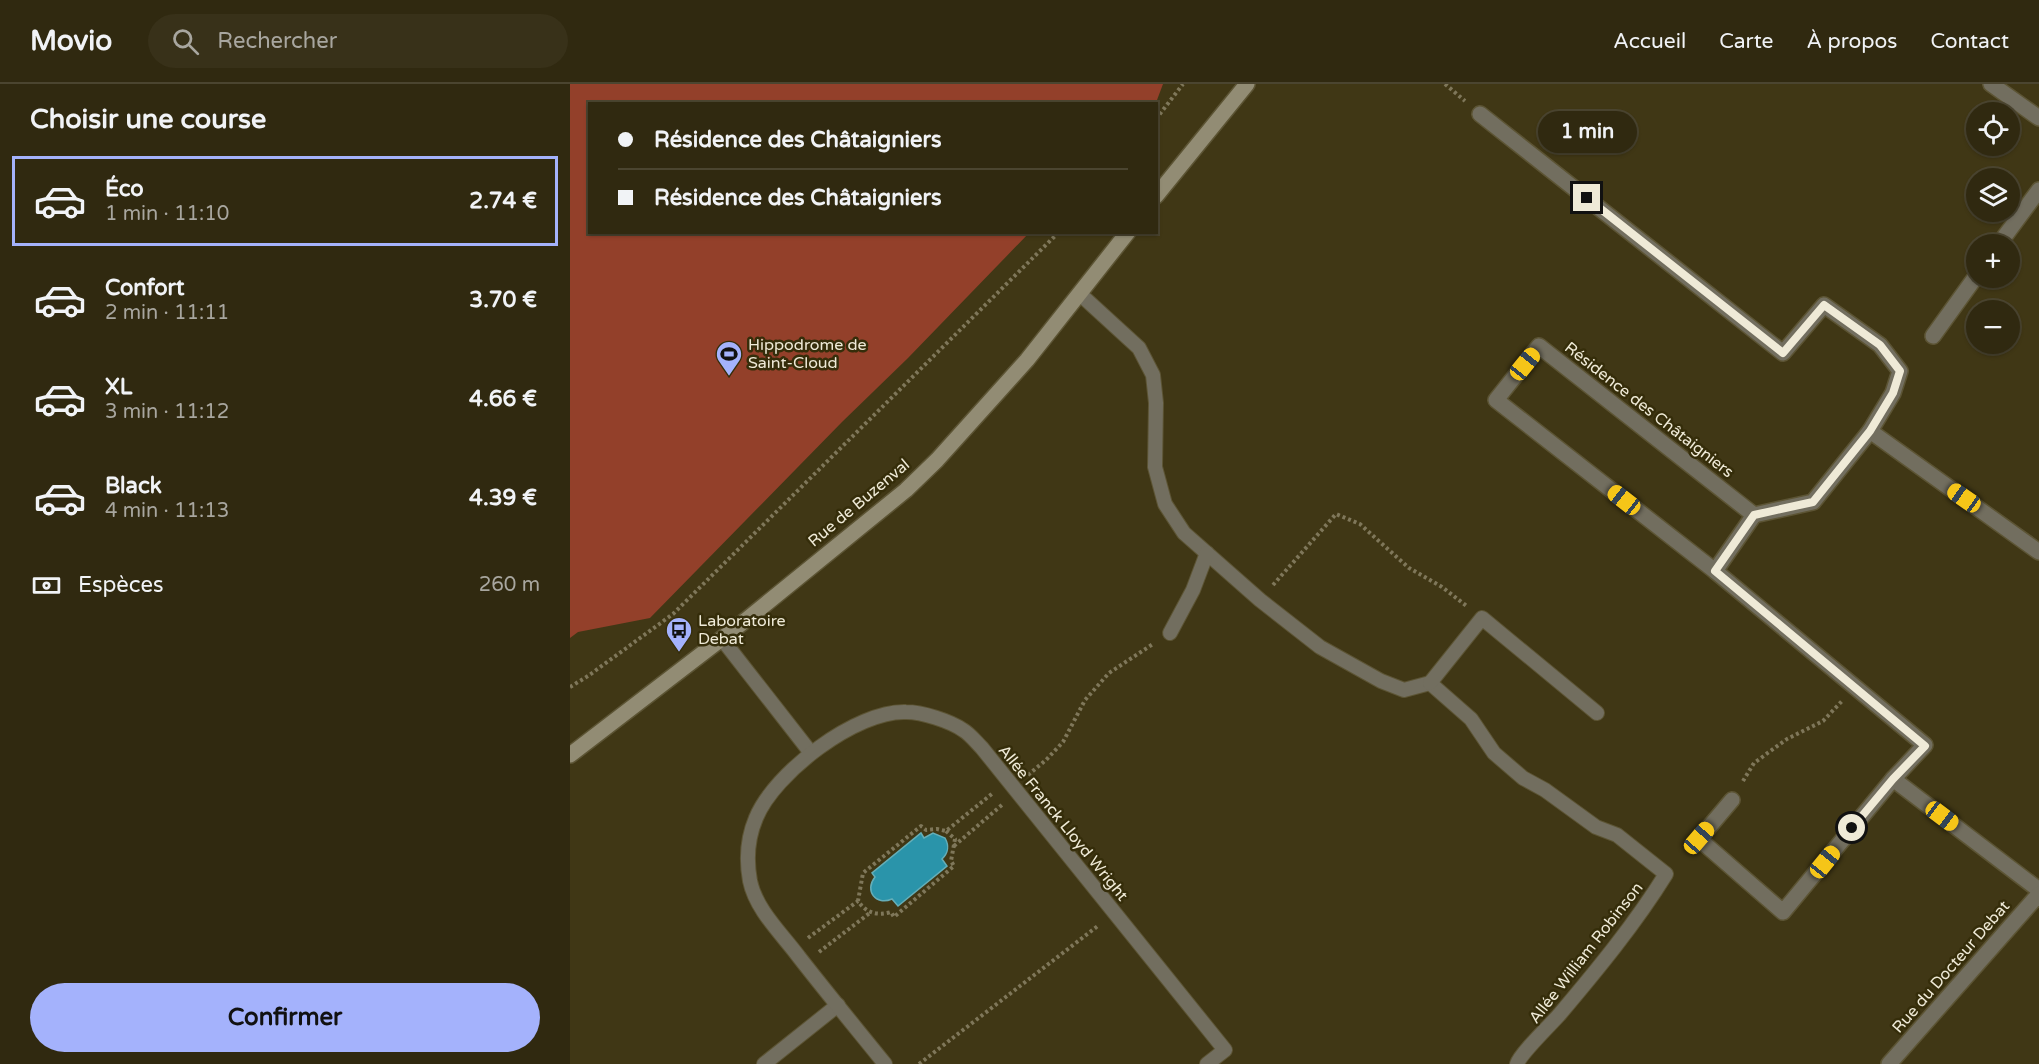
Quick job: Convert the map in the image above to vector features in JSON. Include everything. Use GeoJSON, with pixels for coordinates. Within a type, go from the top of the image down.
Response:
{"type":"FeatureCollection","features":[{"type":"Feature","properties":{"kind":"main road"},"geometry":{"type":"LineString","coordinates":[[1158,194],[1247,84]]}},
{"type":"Feature","properties":{"kind":"main road","name":"Rue de Buzenval"},"geometry":{"type":"LineString","coordinates":[[570,755],[722,639],[906,490],[937,460],[1027,360],[1126,234]]}},
{"type":"Feature","properties":{"kind":"street"},"geometry":{"type":"LineString","coordinates":[[1991,84],[2039,118]]}},
{"type":"Feature","properties":{"kind":"street"},"geometry":{"type":"LineString","coordinates":[[1480,114],[1783,353],[1824,305],[1880,345],[1900,371],[1893,393],[1870,431],[1813,502],[1754,515],[1715,571]]}},
{"type":"Feature","properties":{"kind":"street"},"geometry":{"type":"LineString","coordinates":[[2006,234],[2039,190]]}},
{"type":"Feature","properties":{"kind":"street"},"geometry":{"type":"LineString","coordinates":[[1933,336],[1968,288]]}},
{"type":"Feature","properties":{"kind":"street","name":"Résidence des Châtaigniers"},"geometry":{"type":"LineString","coordinates":[[1732,800],[1699,838],[1783,912],[1893,779],[1925,746],[1715,571],[1496,400],[1539,346],[1754,515]]}},
{"type":"Feature","properties":{"kind":"street"},"geometry":{"type":"LineString","coordinates":[[1870,431],[2039,552]]}},
{"type":"Feature","properties":{"kind":"street"},"geometry":{"type":"LineString","coordinates":[[1893,779],[2039,890]]}},
{"type":"Feature","properties":{"kind":"street","name":"Rue du Docteur Debat"},"geometry":{"type":"LineString","coordinates":[[1889,1064],[2039,894]]}},
{"type":"Feature","properties":{"kind":"lane"},"geometry":{"type":"LineString","coordinates":[[1080,294],[1139,348],[1153,375],[1156,403],[1155,467],[1165,504],[1184,533],[1260,600],[1320,647],[1381,681],[1404,690],[1430,683],[1482,618],[1597,713]]}},
{"type":"Feature","properties":{"kind":"lane"},"geometry":{"type":"LineString","coordinates":[[1170,633],[1192,590],[1207,553]]}},
{"type":"Feature","properties":{"kind":"lane"},"geometry":{"type":"LineString","coordinates":[[722,639],[811,753]]}},
{"type":"Feature","properties":{"kind":"lane","name":"Allée William Robinson"},"geometry":{"type":"LineString","coordinates":[[1430,683],[1471,720],[1494,753],[1523,778],[1545,790],[1596,827],[1617,835],[1666,874],[1652,897],[1587,981],[1519,1058],[1517,1064]]}},
{"type":"Feature","properties":{"kind":"lane","name":"Allée Franck Lloyd Wright"},"geometry":{"type":"LineString","coordinates":[[885,1064],[764,913],[750,883],[747,852],[756,818],[772,791],[811,753],[858,723],[885,714],[907,712],[933,717],[962,729],[982,748],[1225,1050],[1207,1064]]}},
{"type":"Feature","properties":{"kind":"lane"},"geometry":{"type":"LineString","coordinates":[[764,1064],[838,1005]]}},
{"type":"Feature","properties":{"kind":"path"},"geometry":{"type":"LineString","coordinates":[[1158,116],[1183,84]]}},
{"type":"Feature","properties":{"kind":"path"},"geometry":{"type":"LineString","coordinates":[[570,687],[673,614],[1057,234]]}},
{"type":"Feature","properties":{"kind":"path"},"geometry":{"type":"LineString","coordinates":[[1260,600],[1336,514],[1360,524],[1409,568],[1442,587],[1482,618]]}},
{"type":"Feature","properties":{"kind":"path"},"geometry":{"type":"LineString","coordinates":[[946,831],[1013,786],[1046,760],[1063,742],[1085,700],[1109,673],[1170,633]]}},
{"type":"Feature","properties":{"kind":"path"},"geometry":{"type":"LineString","coordinates":[[1732,800],[1754,763],[1787,739],[1823,721],[1854,687]]}},
{"type":"Feature","properties":{"kind":"path"},"geometry":{"type":"LineString","coordinates":[[954,846],[1013,786]]}},
{"type":"Feature","properties":{"kind":"path"},"geometry":{"type":"LineString","coordinates":[[921,826],[926,830],[946,831],[955,839],[951,861],[954,866],[894,917],[891,912],[881,915],[864,909],[858,901],[862,873],[921,826]]}},
{"type":"Feature","properties":{"kind":"path"},"geometry":{"type":"LineString","coordinates":[[793,949],[858,901]]}},
{"type":"Feature","properties":{"kind":"path"},"geometry":{"type":"LineString","coordinates":[[804,963],[871,912]]}},
{"type":"Feature","properties":{"kind":"path"},"geometry":{"type":"LineString","coordinates":[[920,1064],[1115,913]]}},
{"type":"Feature","properties":{"kind":"shaded area","name":"Hippodrome de Saint-Cloud"},"geometry":{"type":"Polygon","coordinates":[[[570,84],[1163,84],[1156,102],[588,102],[588,234],[1028,234],[650,618],[578,632],[570,638],[570,84]]]}},
{"type":"Feature","properties":{"kind":"water"},"geometry":{"type":"Polygon","coordinates":[[[921,833],[924,838],[933,833],[945,838],[948,850],[942,859],[947,866],[898,906],[892,899],[886,901],[877,899],[871,892],[875,877],[872,873],[921,833]]]}},
{"type":"Feature","properties":{"kind":"place","name":"Hippodrome de Saint-Cloud"},"geometry":{"type":"Point","coordinates":[729,377]}},
{"type":"Feature","properties":{"kind":"place","name":"Laboratoire Debat"},"geometry":{"type":"Point","coordinates":[679,653]}},
{"type":"Feature","properties":{"kind":"route"},"geometry":{"type":"LineString","coordinates":[[1587,198],[1783,353],[1824,305],[1880,345],[1900,371],[1893,393],[1870,431],[1813,502],[1754,515],[1715,571],[1925,746],[1893,779],[1852,828]]}}]}
